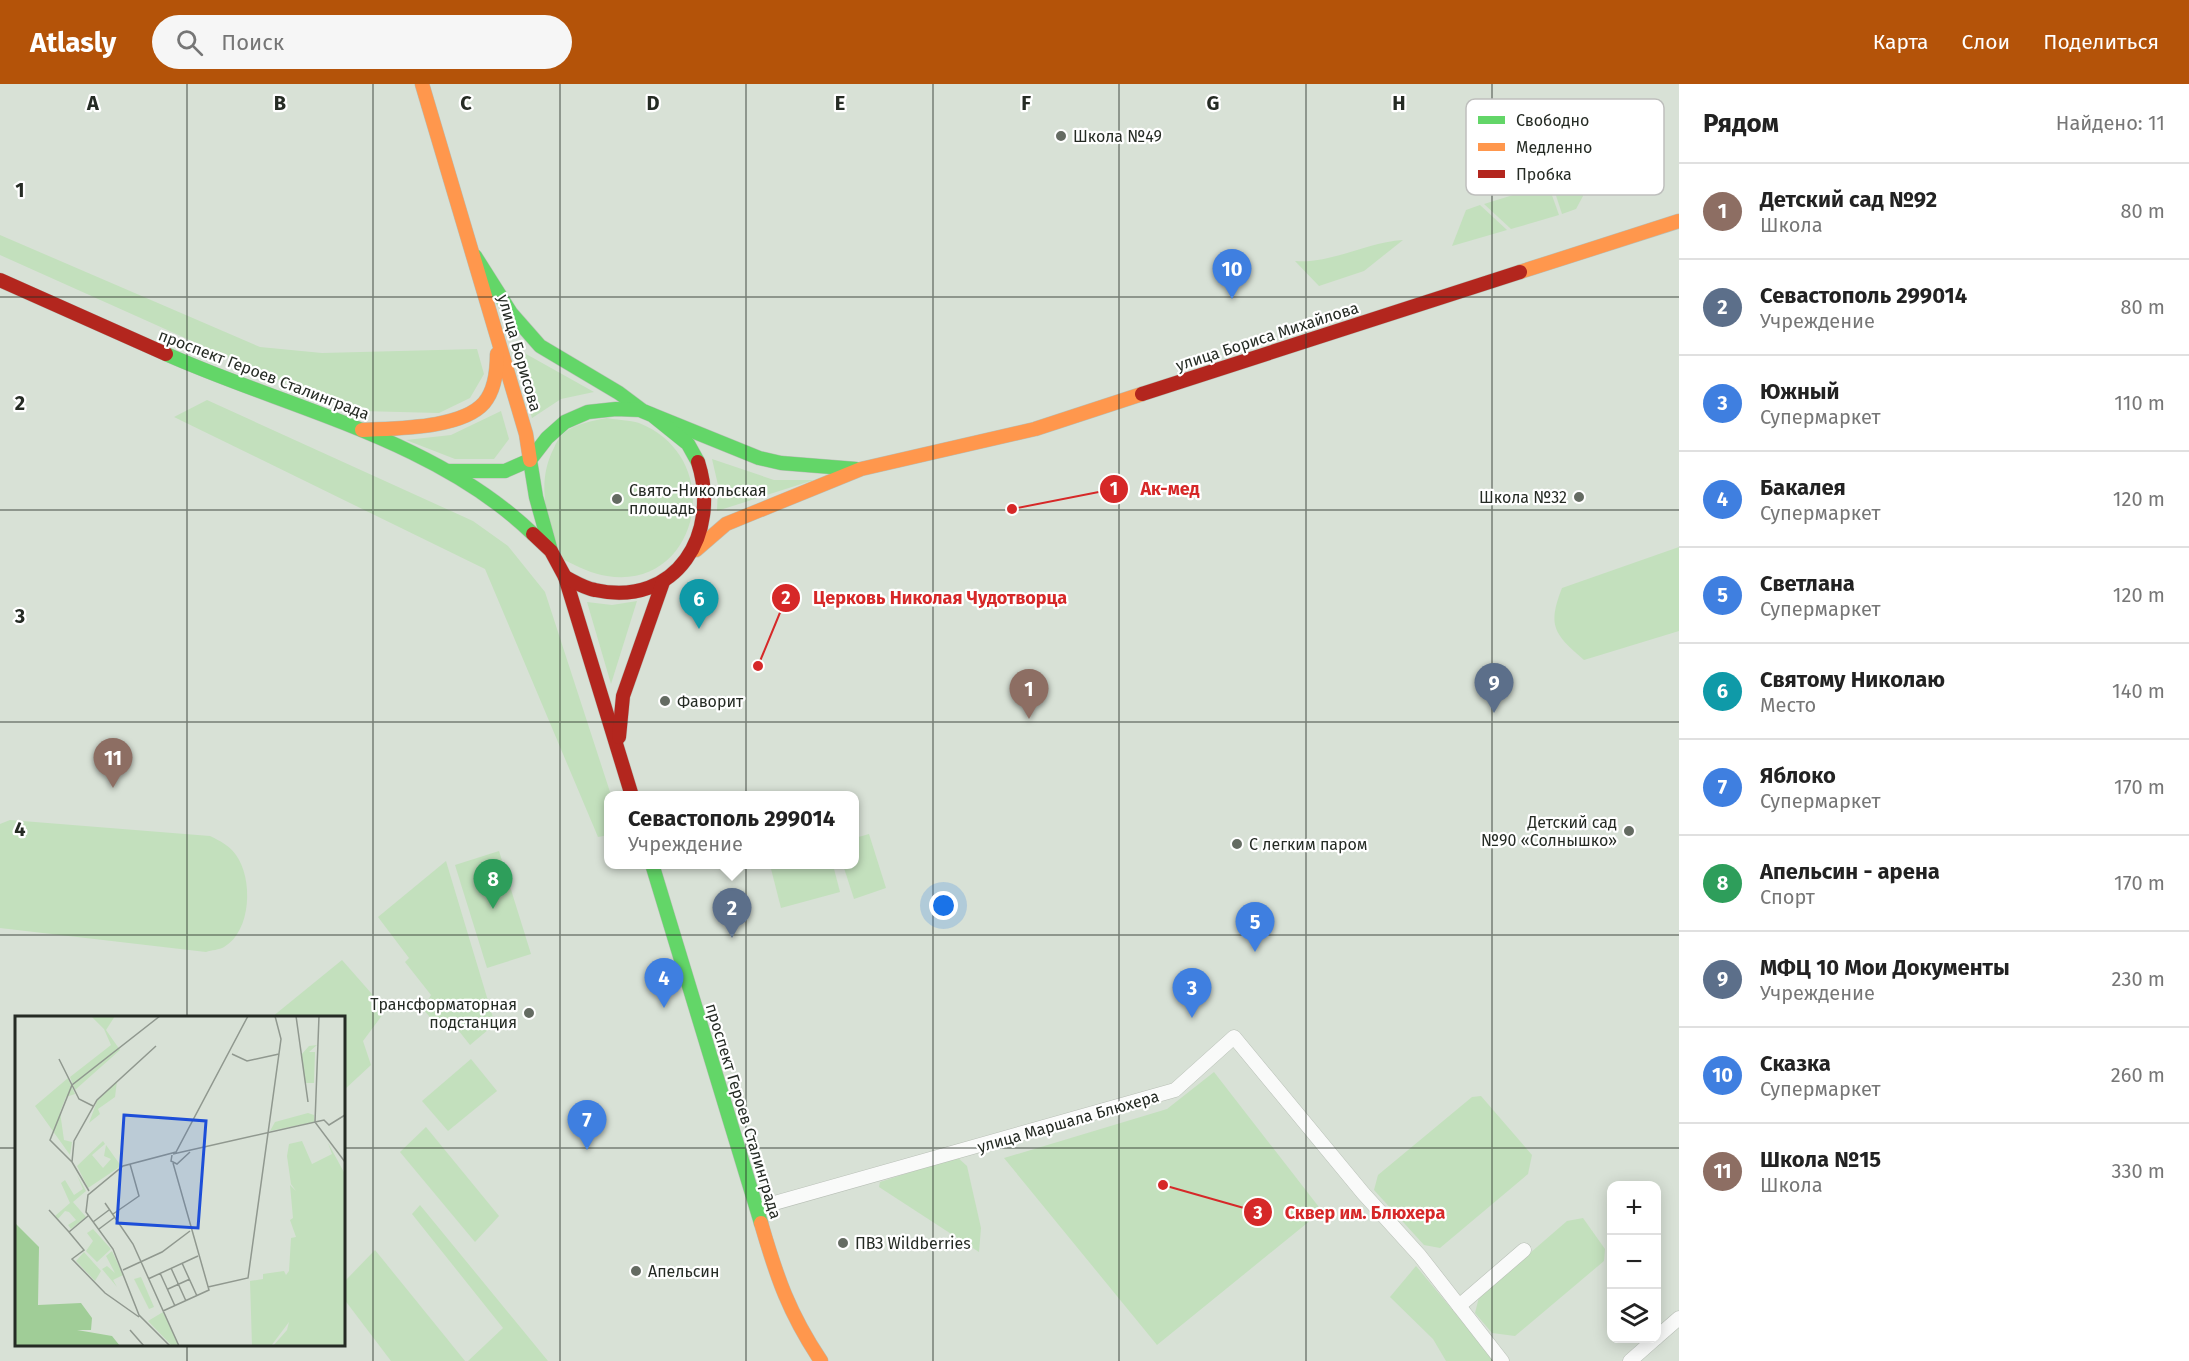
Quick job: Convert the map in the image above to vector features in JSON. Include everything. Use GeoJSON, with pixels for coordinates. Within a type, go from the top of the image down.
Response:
{"type":"FeatureCollection","features":[{"type":"Feature","properties":{"kind":"main road","name":"улица Борисова"},"geometry":{"type":"LineString","coordinates":[[423,84],[526,434],[530,460]]}},
{"type":"Feature","properties":{"kind":"main road","name":"улица Бориса Михайлова"},"geometry":{"type":"LineString","coordinates":[[696,550],[726,524],[861,469],[1035,429],[1679,221]]}},
{"type":"Feature","properties":{"kind":"main road","name":"улица Борисова"},"geometry":{"type":"LineString","coordinates":[[475,256],[511,313],[540,346],[619,393],[643,411]]}},
{"type":"Feature","properties":{"kind":"main road","name":"проспект Героев Сталинграда"},"geometry":{"type":"LineString","coordinates":[[0,280],[217,377],[362,430],[449,471],[514,518],[551,551],[565,577],[631,791]]}},
{"type":"Feature","properties":{"kind":"main road"},"geometry":{"type":"LineString","coordinates":[[362,430],[450,422],[484,404],[496,377],[498,339]]}},
{"type":"Feature","properties":{"kind":"main road"},"geometry":{"type":"LineString","coordinates":[[551,551],[536,497],[530,460],[547,435],[573,416],[605,409],[643,411],[686,442],[698,459],[706,490],[705,519],[696,550],[678,570],[663,582],[632,592],[595,591],[565,577]]}},
{"type":"Feature","properties":{"kind":"main road","name":"улица Бориса Михайлова"},"geometry":{"type":"LineString","coordinates":[[643,411],[759,458],[822,467],[861,469]]}},
{"type":"Feature","properties":{"kind":"main road","name":"проспект Героев Сталинграда"},"geometry":{"type":"LineString","coordinates":[[449,471],[505,471],[530,460]]}},
{"type":"Feature","properties":{"kind":"main road","name":"проспект Героев Сталинграда"},"geometry":{"type":"LineString","coordinates":[[617,746],[623,696],[663,582]]}},
{"type":"Feature","properties":{"kind":"main road","name":"проспект Героев Сталинграда"},"geometry":{"type":"LineString","coordinates":[[654,869],[779,1284],[797,1325],[821,1361]]}},
{"type":"Feature","properties":{"kind":"street","name":"улица Маршала Блюхера"},"geometry":{"type":"LineString","coordinates":[[757,1209],[1175,1090],[1234,1037],[1363,1192],[1420,1256],[1502,1361]]}},
{"type":"Feature","properties":{"kind":"street"},"geometry":{"type":"LineString","coordinates":[[1459,1306],[1524,1250]]}},
{"type":"Feature","properties":{"kind":"street"},"geometry":{"type":"LineString","coordinates":[[1661,1334],[1679,1318]]}},
{"type":"Feature","properties":{"kind":"street"},"geometry":{"type":"LineString","coordinates":[[1630,1361],[1650,1343]]}},
{"type":"Feature","properties":{"kind":"green space"},"geometry":{"type":"Polygon","coordinates":[[[1513,195],[1552,195],[1559,215],[1511,229],[1484,204],[1513,195]]]}},
{"type":"Feature","properties":{"kind":"green space"},"geometry":{"type":"Polygon","coordinates":[[[1556,195],[1583,195],[1576,209],[1562,214],[1556,195]]]}},
{"type":"Feature","properties":{"kind":"green space"},"geometry":{"type":"Polygon","coordinates":[[[1480,205],[1507,230],[1452,246],[1466,210],[1480,205]]]}},
{"type":"Feature","properties":{"kind":"green space"},"geometry":{"type":"Polygon","coordinates":[[[0,235],[260,347],[322,353],[477,349],[484,374],[470,398],[439,413],[361,411],[319,398],[0,255],[0,235]]]}},
{"type":"Feature","properties":{"kind":"green space"},"geometry":{"type":"Polygon","coordinates":[[[1403,240],[1364,271],[1319,286],[1295,261],[1322,259],[1403,240]]]}},
{"type":"Feature","properties":{"kind":"green space"},"geometry":{"type":"Polygon","coordinates":[[[510,345],[594,392],[561,399],[532,418],[510,345]]]}},
{"type":"Feature","properties":{"kind":"green space"},"geometry":{"type":"Polygon","coordinates":[[[207,400],[473,521],[508,546],[545,592],[610,791],[604,791],[604,836],[598,837],[485,569],[174,417],[207,400]]]}},
{"type":"Feature","properties":{"kind":"green space"},"geometry":{"type":"Polygon","coordinates":[[[501,411],[509,439],[494,459],[455,459],[406,440],[451,435],[501,411]]]}},
{"type":"Feature","properties":{"kind":"green space"},"geometry":{"type":"Polygon","coordinates":[[[607,418],[639,423],[667,441],[685,464],[692,491],[691,519],[681,544],[663,563],[638,575],[601,575],[564,560],[548,519],[544,490],[545,476],[548,462],[557,442],[564,433],[574,427],[607,418]]]}},
{"type":"Feature","properties":{"kind":"green space"},"geometry":{"type":"Polygon","coordinates":[[[712,459],[774,480],[814,480],[717,511],[718,485],[712,459]]]}},
{"type":"Feature","properties":{"kind":"green space"},"geometry":{"type":"Polygon","coordinates":[[[1679,547],[1679,631],[1584,660],[1560,636],[1554,621],[1562,588],[1679,547]]]}},
{"type":"Feature","properties":{"kind":"green space"},"geometry":{"type":"Polygon","coordinates":[[[637,601],[611,684],[587,602],[612,605],[637,601]]]}},
{"type":"Feature","properties":{"kind":"green space"},"geometry":{"type":"Polygon","coordinates":[[[10,820],[210,836],[230,849],[242,865],[247,904],[240,929],[224,947],[206,952],[0,928],[0,824],[10,820]]]}},
{"type":"Feature","properties":{"kind":"green space"},"geometry":{"type":"Polygon","coordinates":[[[869,834],[886,888],[854,899],[844,869],[859,869],[859,837],[869,834]]]}},
{"type":"Feature","properties":{"kind":"green space"},"geometry":{"type":"Polygon","coordinates":[[[499,851],[531,954],[487,968],[455,865],[499,851]]]}},
{"type":"Feature","properties":{"kind":"green space"},"geometry":{"type":"Polygon","coordinates":[[[446,861],[495,1024],[470,1045],[451,1021],[440,1029],[423,1009],[431,995],[405,962],[409,958],[378,917],[446,861]]]}},
{"type":"Feature","properties":{"kind":"green space"},"geometry":{"type":"Polygon","coordinates":[[[771,869],[834,869],[840,892],[781,908],[771,869]]]}},
{"type":"Feature","properties":{"kind":"green space"},"geometry":{"type":"Polygon","coordinates":[[[342,960],[386,1010],[363,1041],[371,1065],[345,1089],[345,1016],[273,1016],[342,960]]]}},
{"type":"Feature","properties":{"kind":"green space"},"geometry":{"type":"Polygon","coordinates":[[[471,1059],[497,1091],[448,1131],[422,1101],[471,1059]]]}},
{"type":"Feature","properties":{"kind":"green space"},"geometry":{"type":"Polygon","coordinates":[[[1214,1072],[1322,1211],[1157,1345],[1004,1158],[1167,1109],[1214,1072]]]}},
{"type":"Feature","properties":{"kind":"green space"},"geometry":{"type":"Polygon","coordinates":[[[1481,1096],[1532,1155],[1528,1174],[1440,1248],[1424,1245],[1374,1190],[1378,1175],[1472,1097],[1481,1096]]]}},
{"type":"Feature","properties":{"kind":"green space"},"geometry":{"type":"Polygon","coordinates":[[[426,1127],[499,1216],[475,1242],[400,1152],[426,1127]]]}},
{"type":"Feature","properties":{"kind":"green space"},"geometry":{"type":"Polygon","coordinates":[[[957,1157],[967,1166],[981,1228],[979,1252],[879,1187],[880,1182],[957,1157]]]}},
{"type":"Feature","properties":{"kind":"green space"},"geometry":{"type":"Polygon","coordinates":[[[420,1205],[548,1361],[468,1361],[503,1328],[412,1214],[420,1205]]]}},
{"type":"Feature","properties":{"kind":"green space"},"geometry":{"type":"Polygon","coordinates":[[[1583,1218],[1605,1249],[1604,1261],[1515,1336],[1492,1333],[1475,1313],[1479,1297],[1567,1221],[1583,1218]]]}},
{"type":"Feature","properties":{"kind":"green space"},"geometry":{"type":"Polygon","coordinates":[[[375,1250],[465,1361],[391,1361],[345,1300],[345,1281],[375,1250]]]}},
{"type":"Feature","properties":{"kind":"green space"},"geometry":{"type":"Polygon","coordinates":[[[1416,1266],[1495,1361],[1446,1361],[1433,1339],[1390,1297],[1416,1266]]]}},
{"type":"Feature","properties":{"kind":"traffic: fast"},"geometry":{"type":"LineString","coordinates":[[475,256],[511,313],[540,346],[619,393],[643,411],[759,458],[781,463],[856,469]]}},
{"type":"Feature","properties":{"kind":"traffic: fast"},"geometry":{"type":"LineString","coordinates":[[166,354],[406,450],[451,473],[494,501],[533,534]]}},
{"type":"Feature","properties":{"kind":"traffic: fast"},"geometry":{"type":"LineString","coordinates":[[551,551],[536,497],[530,460],[547,438],[565,422],[588,412],[616,409],[640,410],[652,415],[688,444],[698,462]]}},
{"type":"Feature","properties":{"kind":"traffic: fast"},"geometry":{"type":"LineString","coordinates":[[449,471],[505,471],[530,460]]}},
{"type":"Feature","properties":{"kind":"traffic: fast"},"geometry":{"type":"LineString","coordinates":[[654,869],[761,1223]]}},
{"type":"Feature","properties":{"kind":"traffic: slow"},"geometry":{"type":"LineString","coordinates":[[422,84],[526,434],[530,460]]}},
{"type":"Feature","properties":{"kind":"traffic: slow"},"geometry":{"type":"LineString","coordinates":[[1520,272],[1679,221]]}},
{"type":"Feature","properties":{"kind":"traffic: slow"},"geometry":{"type":"LineString","coordinates":[[362,430],[427,426],[474,412],[491,392],[496,373],[497,354]]}},
{"type":"Feature","properties":{"kind":"traffic: slow"},"geometry":{"type":"LineString","coordinates":[[696,550],[726,524],[861,469],[1035,429],[1142,394]]}},
{"type":"Feature","properties":{"kind":"traffic: slow"},"geometry":{"type":"LineString","coordinates":[[761,1223],[785,1295],[800,1327],[821,1361]]}},
{"type":"Feature","properties":{"kind":"traffic: jam"},"geometry":{"type":"LineString","coordinates":[[1142,394],[1520,272]]}},
{"type":"Feature","properties":{"kind":"traffic: jam"},"geometry":{"type":"LineString","coordinates":[[0,280],[166,354]]}},
{"type":"Feature","properties":{"kind":"traffic: jam"},"geometry":{"type":"LineString","coordinates":[[565,577],[591,589],[624,593],[649,588],[670,576],[686,559],[697,538],[703,514],[704,489],[698,462]]}},
{"type":"Feature","properties":{"kind":"traffic: jam"},"geometry":{"type":"LineString","coordinates":[[533,534],[551,551],[565,577],[630,791]]}},
{"type":"Feature","properties":{"kind":"traffic: jam"},"geometry":{"type":"LineString","coordinates":[[619,737],[623,696],[663,582]]}},
{"type":"Feature","properties":{"kind":"place","name":"Школа №49"},"geometry":{"type":"Point","coordinates":[1061,136]}},
{"type":"Feature","properties":{"kind":"place","name":"Сказка"},"geometry":{"type":"Point","coordinates":[1232,299]}},
{"type":"Feature","properties":{"kind":"place","name":"Школа №32"},"geometry":{"type":"Point","coordinates":[1579,497]}},
{"type":"Feature","properties":{"kind":"place","name":"Свято-Никольская площадь"},"geometry":{"type":"Point","coordinates":[617,499]}},
{"type":"Feature","properties":{"kind":"place","name":"Ак-мед"},"geometry":{"type":"Point","coordinates":[1012,509]}},
{"type":"Feature","properties":{"kind":"place","name":"Святому Николаю"},"geometry":{"type":"Point","coordinates":[699,629]}},
{"type":"Feature","properties":{"kind":"place","name":"Церковь Николая Чудотворца"},"geometry":{"type":"Point","coordinates":[758,666]}},
{"type":"Feature","properties":{"kind":"place","name":"Фаворит"},"geometry":{"type":"Point","coordinates":[665,701]}},
{"type":"Feature","properties":{"kind":"place","name":"МФЦ 10 Мои Документы"},"geometry":{"type":"Point","coordinates":[1494,713]}},
{"type":"Feature","properties":{"kind":"place","name":"Детский сад №92"},"geometry":{"type":"Point","coordinates":[1029,719]}},
{"type":"Feature","properties":{"kind":"place","name":"Школа №15"},"geometry":{"type":"Point","coordinates":[113,788]}},
{"type":"Feature","properties":{"kind":"place","name":"Детский сад №90 «Солнышко»"},"geometry":{"type":"Point","coordinates":[1629,831]}},
{"type":"Feature","properties":{"kind":"place","name":"С легким паром"},"geometry":{"type":"Point","coordinates":[1237,844]}},
{"type":"Feature","properties":{"kind":"place","name":"Апельсин - арена"},"geometry":{"type":"Point","coordinates":[493,909]}},
{"type":"Feature","properties":{"kind":"place","name":"Севастополь 299014"},"geometry":{"type":"Point","coordinates":[732,938]}},
{"type":"Feature","properties":{"kind":"place","name":"Светлана"},"geometry":{"type":"Point","coordinates":[1255,952]}},
{"type":"Feature","properties":{"kind":"place","name":"Бакалея"},"geometry":{"type":"Point","coordinates":[664,1008]}},
{"type":"Feature","properties":{"kind":"place","name":"Трансформаторная подстанция"},"geometry":{"type":"Point","coordinates":[529,1013]}},
{"type":"Feature","properties":{"kind":"place","name":"Южный"},"geometry":{"type":"Point","coordinates":[1192,1018]}},
{"type":"Feature","properties":{"kind":"place","name":"Яблоко"},"geometry":{"type":"Point","coordinates":[587,1150]}},
{"type":"Feature","properties":{"kind":"place","name":"Сквер им. Блюхера"},"geometry":{"type":"Point","coordinates":[1163,1185]}},
{"type":"Feature","properties":{"kind":"place","name":"ПВЗ Wildberries"},"geometry":{"type":"Point","coordinates":[843,1243]}},
{"type":"Feature","properties":{"kind":"place","name":"Апельсин"},"geometry":{"type":"Point","coordinates":[636,1271]}}]}
